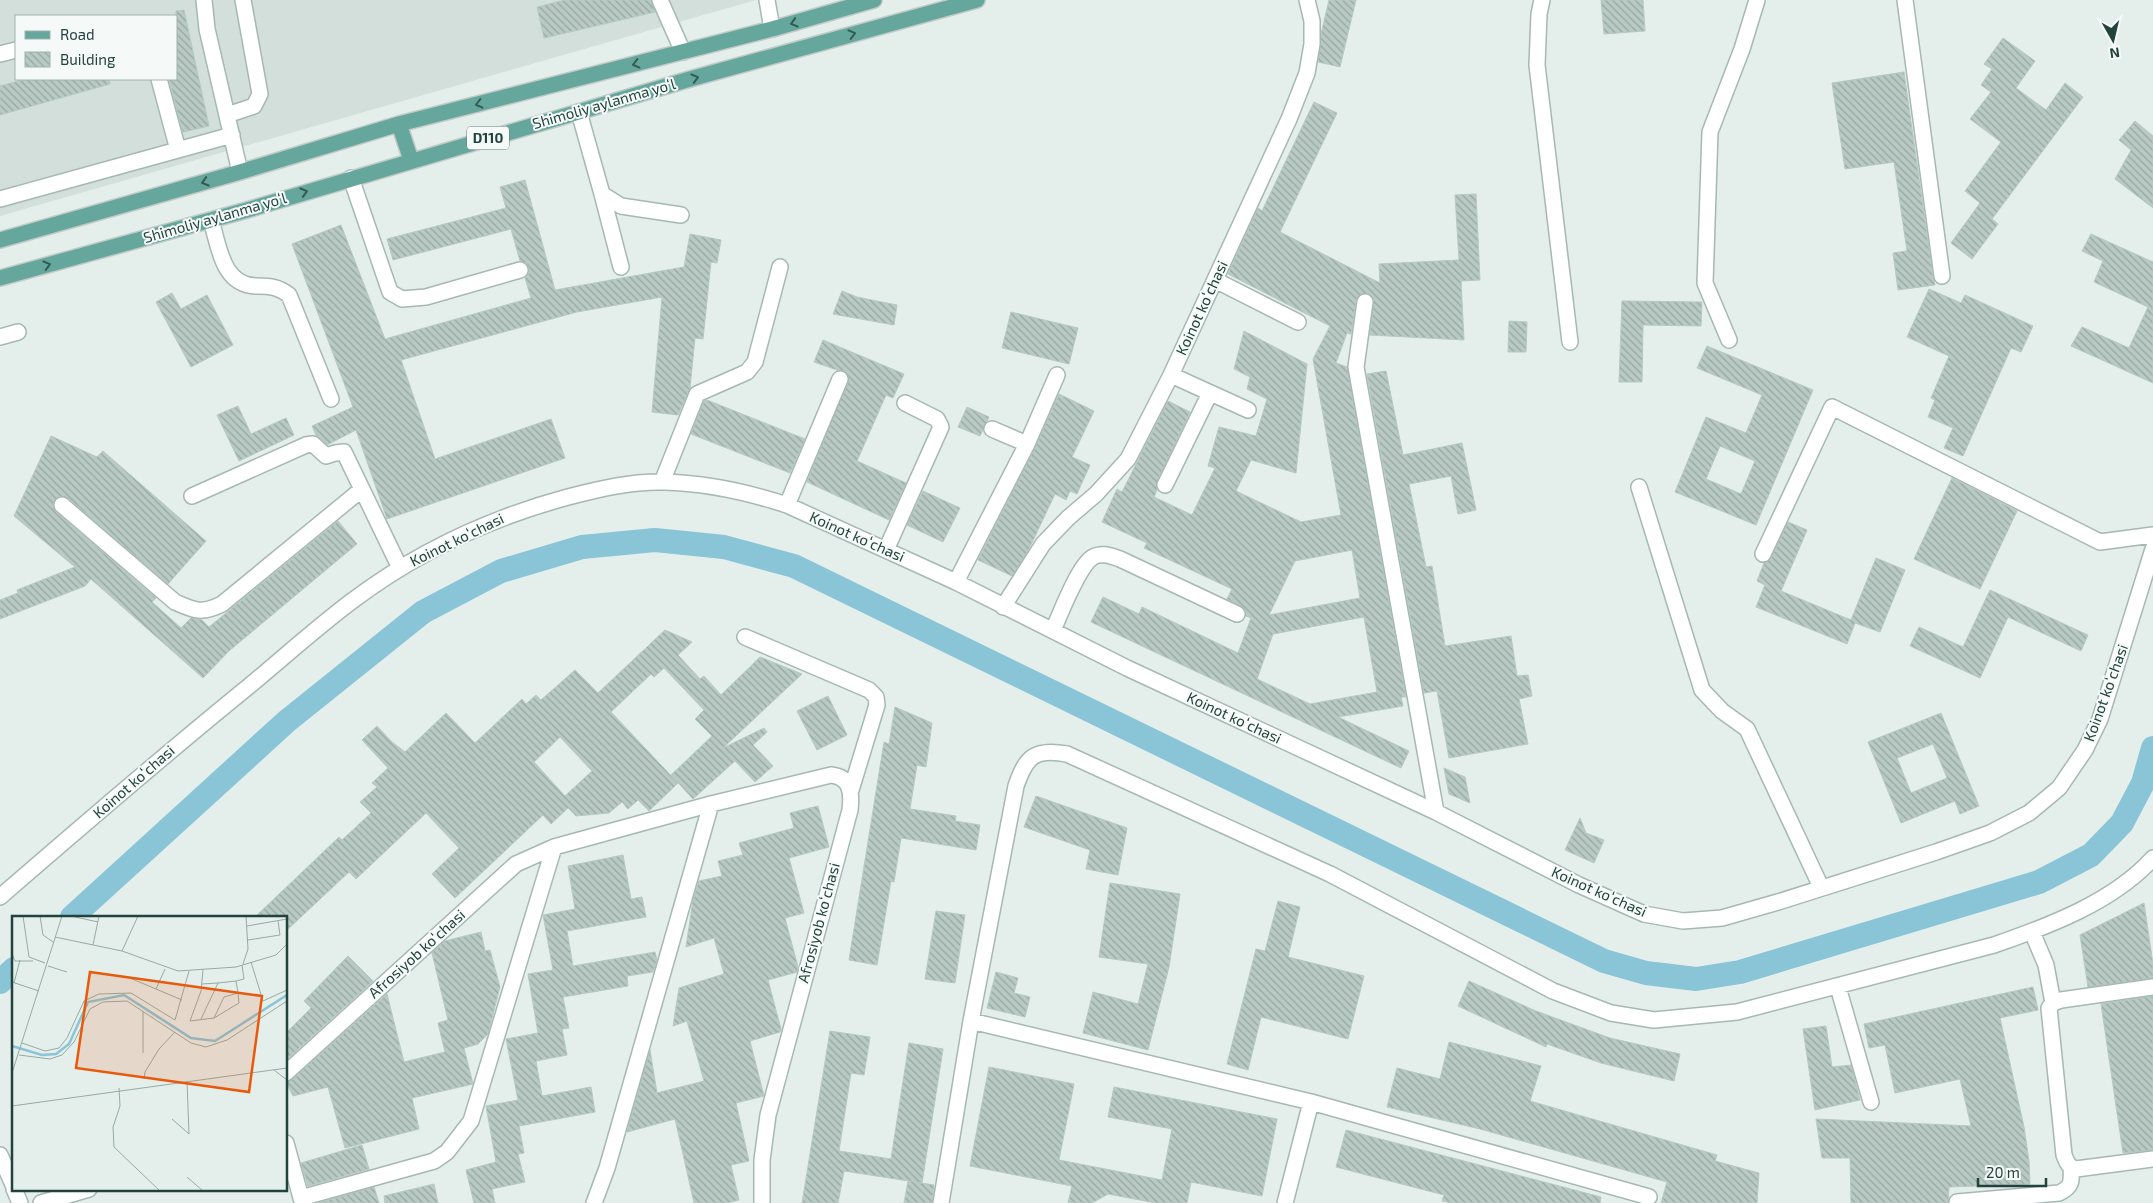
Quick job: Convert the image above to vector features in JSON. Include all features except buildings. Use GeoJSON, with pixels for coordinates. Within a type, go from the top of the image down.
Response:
{"type":"FeatureCollection","features":[{"type":"Feature","properties":{"kind":"main road","name":"Shimoliy aylanma yoʻl"},"geometry":{"type":"LineString","coordinates":[[0,240],[240,172],[399,124],[772,29],[874,0]]}},
{"type":"Feature","properties":{"kind":"main road","name":"Shimoliy aylanma yoʻl"},"geometry":{"type":"LineString","coordinates":[[0,278],[211,220],[690,79],[978,0]]}},
{"type":"Feature","properties":{"kind":"main road"},"geometry":{"type":"LineString","coordinates":[[399,124],[411,160]]}},
{"type":"Feature","properties":{"kind":"street"},"geometry":{"type":"LineString","coordinates":[[204,0],[207,28],[240,172]]}},
{"type":"Feature","properties":{"kind":"street"},"geometry":{"type":"LineString","coordinates":[[227,115],[254,106],[260,94],[243,0]]}},
{"type":"Feature","properties":{"kind":"street"},"geometry":{"type":"LineString","coordinates":[[660,0],[682,52]]}},
{"type":"Feature","properties":{"kind":"street"},"geometry":{"type":"LineString","coordinates":[[767,0],[772,29]]}},
{"type":"Feature","properties":{"kind":"street","name":"Koinot koʻchasi"},"geometry":{"type":"LineString","coordinates":[[1003,606],[1044,544],[1068,518],[1096,494],[1128,459],[1171,375],[1289,119],[1307,73],[1312,21],[1307,0]]}},
{"type":"Feature","properties":{"kind":"street"},"geometry":{"type":"LineString","coordinates":[[1542,0],[1539,14],[1537,64],[1570,342]]}},
{"type":"Feature","properties":{"kind":"street"},"geometry":{"type":"LineString","coordinates":[[1728,340],[1705,283],[1710,132],[1742,49],[1757,0]]}},
{"type":"Feature","properties":{"kind":"street"},"geometry":{"type":"LineString","coordinates":[[1905,0],[1942,276]]}},
{"type":"Feature","properties":{"kind":"street"},"geometry":{"type":"LineString","coordinates":[[0,54],[15,50]]}},
{"type":"Feature","properties":{"kind":"street"},"geometry":{"type":"LineString","coordinates":[[159,80],[178,150]]}},
{"type":"Feature","properties":{"kind":"street"},"geometry":{"type":"LineString","coordinates":[[579,112],[620,267]]}},
{"type":"Feature","properties":{"kind":"street"},"geometry":{"type":"LineString","coordinates":[[0,199],[232,135]]}},
{"type":"Feature","properties":{"kind":"street"},"geometry":{"type":"LineString","coordinates":[[351,178],[390,292],[402,299],[426,297],[520,270]]}},
{"type":"Feature","properties":{"kind":"street"},"geometry":{"type":"LineString","coordinates":[[602,194],[621,206],[681,215]]}},
{"type":"Feature","properties":{"kind":"street"},"geometry":{"type":"LineString","coordinates":[[211,220],[226,271],[235,280],[244,285],[269,285],[280,288],[289,295],[331,399]]}},
{"type":"Feature","properties":{"kind":"street"},"geometry":{"type":"LineString","coordinates":[[662,482],[698,394],[747,372],[755,362],[780,268]]}},
{"type":"Feature","properties":{"kind":"street"},"geometry":{"type":"LineString","coordinates":[[1215,280],[1298,322]]}},
{"type":"Feature","properties":{"kind":"street"},"geometry":{"type":"LineString","coordinates":[[1365,302],[1356,367],[1436,812]]}},
{"type":"Feature","properties":{"kind":"street"},"geometry":{"type":"LineString","coordinates":[[0,337],[18,332]]}},
{"type":"Feature","properties":{"kind":"street"},"geometry":{"type":"LineString","coordinates":[[956,582],[1027,444],[1057,375]]}},
{"type":"Feature","properties":{"kind":"street"},"geometry":{"type":"LineString","coordinates":[[1171,375],[1248,410]]}},
{"type":"Feature","properties":{"kind":"street"},"geometry":{"type":"LineString","coordinates":[[787,505],[840,379]]}},
{"type":"Feature","properties":{"kind":"street"},"geometry":{"type":"LineString","coordinates":[[1164,485],[1210,393]]}},
{"type":"Feature","properties":{"kind":"street"},"geometry":{"type":"LineString","coordinates":[[886,550],[941,427],[937,418],[905,403]]}},
{"type":"Feature","properties":{"kind":"street"},"geometry":{"type":"LineString","coordinates":[[1763,554],[1832,407],[2100,542],[2153,535]]}},
{"type":"Feature","properties":{"kind":"street"},"geometry":{"type":"LineString","coordinates":[[992,429],[1027,444]]}},
{"type":"Feature","properties":{"kind":"street"},"geometry":{"type":"LineString","coordinates":[[192,496],[306,445],[313,444],[326,456],[335,452],[344,452],[400,568]]}},
{"type":"Feature","properties":{"kind":"street","name":"Koinot koʻchasi"},"geometry":{"type":"LineString","coordinates":[[0,897],[186,737],[352,601],[400,568],[420,555],[474,529],[529,507],[606,487],[662,482],[709,485],[761,496],[787,505],[956,582],[1127,668],[1436,812],[1579,885],[1644,914],[1683,921],[1722,918],[1778,902],[1990,833],[2029,813],[2059,788],[2085,750],[2100,719],[2153,549]]}},
{"type":"Feature","properties":{"kind":"street"},"geometry":{"type":"LineString","coordinates":[[1639,487],[1702,690],[1722,711],[1747,729],[1821,887]]}},
{"type":"Feature","properties":{"kind":"street"},"geometry":{"type":"LineString","coordinates":[[62,504],[175,602],[191,609],[208,611],[222,604],[361,490]]}},
{"type":"Feature","properties":{"kind":"street"},"geometry":{"type":"LineString","coordinates":[[1053,630],[1078,577],[1093,558],[1105,554],[1120,559],[1237,614]]}},
{"type":"Feature","properties":{"kind":"street"},"geometry":{"type":"LineString","coordinates":[[745,637],[869,690],[876,698],[877,705],[851,790]]}},
{"type":"Feature","properties":{"kind":"street"},"geometry":{"type":"LineString","coordinates":[[941,1203],[971,1021],[1016,786],[1022,767],[1030,757],[1040,753],[1067,754],[1330,874],[1553,991],[1611,1013],[1654,1020],[1737,1012],[1994,945],[2032,932],[2109,893],[2144,868],[2153,858]]}},
{"type":"Feature","properties":{"kind":"street","name":"Afrosiyob koʻchasi"},"geometry":{"type":"LineString","coordinates":[[288,1071],[516,864],[554,846],[711,804],[831,775],[844,778],[851,790],[850,810],[768,1115],[762,1160],[762,1203]]}},
{"type":"Feature","properties":{"kind":"street"},"geometry":{"type":"LineString","coordinates":[[594,1203],[617,1132],[711,804]]}},
{"type":"Feature","properties":{"kind":"street"},"geometry":{"type":"LineString","coordinates":[[288,1150],[302,1200],[434,1161],[446,1152],[471,1121],[554,846]]}},
{"type":"Feature","properties":{"kind":"street"},"geometry":{"type":"LineString","coordinates":[[2032,932],[2046,965],[2053,1003]]}},
{"type":"Feature","properties":{"kind":"street"},"geometry":{"type":"LineString","coordinates":[[1838,987],[1871,1102]]}},
{"type":"Feature","properties":{"kind":"street"},"geometry":{"type":"LineString","coordinates":[[1957,1202],[2059,1193],[2068,1189],[2072,1181],[2071,1168],[2064,1155],[2049,1008],[2053,1003],[2061,1000],[2153,987]]}},
{"type":"Feature","properties":{"kind":"street"},"geometry":{"type":"LineString","coordinates":[[971,1021],[1311,1102],[1649,1196]]}},
{"type":"Feature","properties":{"kind":"street"},"geometry":{"type":"LineString","coordinates":[[1285,1203],[1311,1102]]}},
{"type":"Feature","properties":{"kind":"street"},"geometry":{"type":"LineString","coordinates":[[0,1155],[12,1183]]}},
{"type":"Feature","properties":{"kind":"street"},"geometry":{"type":"LineString","coordinates":[[2071,1168],[2076,1169],[2153,1159]]}},
{"type":"Feature","properties":{"kind":"street"},"geometry":{"type":"LineString","coordinates":[[15,1190],[20,1203]]}},
{"type":"Feature","properties":{"kind":"street"},"geometry":{"type":"LineString","coordinates":[[41,1203],[86,1190]]}},
{"type":"Feature","properties":{"kind":"shaded area"},"geometry":{"type":"Polygon","coordinates":[[[0,0],[756,0],[0,216],[0,0]]]}},
{"type":"Feature","properties":{"kind":"waterway"},"geometry":{"type":"LineString","coordinates":[[73,916],[287,721],[423,612],[501,571],[582,547],[655,540],[724,547],[794,566],[1604,961],[1646,973],[1696,979],[1740,972],[2039,882],[2091,855],[2122,823],[2143,783],[2153,748]]}},
{"type":"Feature","properties":{"kind":"waterway"},"geometry":{"type":"LineString","coordinates":[[0,982],[12,971]]}}]}
